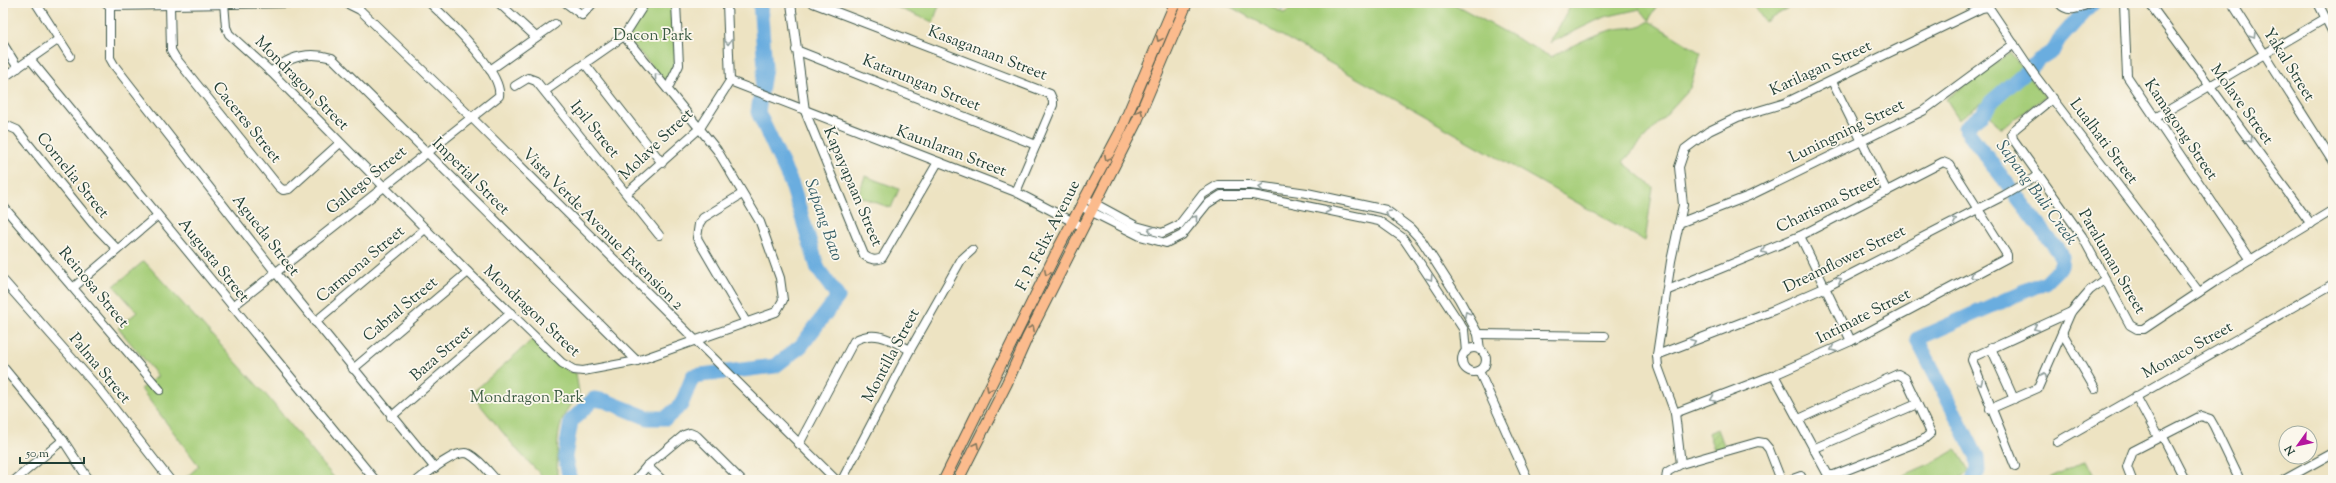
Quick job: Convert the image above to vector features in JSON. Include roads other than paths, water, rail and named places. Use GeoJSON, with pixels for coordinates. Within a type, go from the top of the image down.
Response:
{"type":"FeatureCollection","features":[{"type":"Feature","properties":{"kind":"main road","name":"F. P. Felix Avenue"},"geometry":{"type":"LineString","coordinates":[[944,480],[1072,222],[1120,132],[1175,3]]}},
{"type":"Feature","properties":{"kind":"main road","name":"F. P. Felix Avenue"},"geometry":{"type":"LineString","coordinates":[[958,480],[1007,383],[1027,338],[1137,121],[1187,3]]}},
{"type":"Feature","properties":{"kind":"street"},"geometry":{"type":"LineString","coordinates":[[36,3],[70,56]]}},
{"type":"Feature","properties":{"kind":"street"},"geometry":{"type":"LineString","coordinates":[[108,4],[170,5],[295,3]]}},
{"type":"Feature","properties":{"kind":"street","name":"Vista Verde Avenue Extension 2"},"geometry":{"type":"LineString","coordinates":[[346,3],[360,10],[470,117],[694,342],[836,480]]}},
{"type":"Feature","properties":{"kind":"street","name":"Gallego Street"},"geometry":{"type":"LineString","coordinates":[[232,307],[470,117],[499,96],[499,90],[490,70],[468,41],[430,3]]}},
{"type":"Feature","properties":{"kind":"street"},"geometry":{"type":"LineString","coordinates":[[499,3],[536,38]]}},
{"type":"Feature","properties":{"kind":"street"},"geometry":{"type":"LineString","coordinates":[[566,3],[582,15],[592,3]]}},
{"type":"Feature","properties":{"kind":"street"},"geometry":{"type":"LineString","coordinates":[[545,91],[624,36],[644,3]]}},
{"type":"Feature","properties":{"kind":"street"},"geometry":{"type":"LineString","coordinates":[[668,88],[679,66],[676,3]]}},
{"type":"Feature","properties":{"kind":"street"},"geometry":{"type":"LineString","coordinates":[[727,3],[730,81]]}},
{"type":"Feature","properties":{"kind":"street","name":"Kapayapaan Street"},"geometry":{"type":"LineString","coordinates":[[791,3],[805,111],[864,255],[868,259],[877,260],[882,258],[938,162]]}},
{"type":"Feature","properties":{"kind":"street","name":"Kasaganaan Street"},"geometry":{"type":"LineString","coordinates":[[813,3],[1050,94],[1054,100],[1053,105],[1016,192]]}},
{"type":"Feature","properties":{"kind":"street"},"geometry":{"type":"LineString","coordinates":[[2059,3],[2067,9],[2074,10],[2090,3]]}},
{"type":"Feature","properties":{"kind":"street","name":"Kamagong Street"},"geometry":{"type":"LineString","coordinates":[[2124,3],[2126,71],[2155,118],[2251,260]]}},
{"type":"Feature","properties":{"kind":"street","name":"Molave Street"},"geometry":{"type":"LineString","coordinates":[[2148,3],[2311,224]]}},
{"type":"Feature","properties":{"kind":"street","name":"Yakal Street"},"geometry":{"type":"LineString","coordinates":[[2232,3],[2333,162]]}},
{"type":"Feature","properties":{"kind":"street"},"geometry":{"type":"LineString","coordinates":[[2318,3],[2333,33]]}},
{"type":"Feature","properties":{"kind":"street","name":"Agueda Street"},"geometry":{"type":"LineString","coordinates":[[108,4],[110,58],[114,65],[315,322],[435,468]]}},
{"type":"Feature","properties":{"kind":"street","name":"Mondragon Street"},"geometry":{"type":"LineString","coordinates":[[224,4],[226,27],[229,34],[271,72],[468,272],[562,363],[574,370],[583,371],[637,361],[694,342],[776,312],[783,300],[780,278],[760,222],[717,150],[700,128]]}},
{"type":"Feature","properties":{"kind":"street","name":"Caceres Street"},"geometry":{"type":"LineString","coordinates":[[170,5],[171,50],[279,187],[283,190],[288,189],[340,142]]}},
{"type":"Feature","properties":{"kind":"street","name":"Lualhati Street"},"geometry":{"type":"LineString","coordinates":[[1987,7],[2033,73],[2199,292]]}},
{"type":"Feature","properties":{"kind":"street","name":"Karilagan Street"},"geometry":{"type":"LineString","coordinates":[[1679,223],[1683,205],[1679,167],[1685,149],[1709,131],[1738,117],[1785,103],[1987,7]]}},
{"type":"Feature","properties":{"kind":"street"},"geometry":{"type":"LineString","coordinates":[[2155,118],[2326,18]]}},
{"type":"Feature","properties":{"kind":"street"},"geometry":{"type":"LineString","coordinates":[[490,70],[555,24]]}},
{"type":"Feature","properties":{"kind":"street"},"geometry":{"type":"LineString","coordinates":[[624,36],[700,128]]}},
{"type":"Feature","properties":{"kind":"street"},"geometry":{"type":"LineString","coordinates":[[3,78],[59,39]]}},
{"type":"Feature","properties":{"kind":"street"},"geometry":{"type":"LineString","coordinates":[[3,44],[18,68]]}},
{"type":"Feature","properties":{"kind":"street","name":"Luningning Street"},"geometry":{"type":"LineString","coordinates":[[1679,223],[1749,196],[1923,110],[2014,44]]}},
{"type":"Feature","properties":{"kind":"street","name":"Katarungan Street"},"geometry":{"type":"LineString","coordinates":[[796,50],[1036,145]]}},
{"type":"Feature","properties":{"kind":"street","name":"Imperial Street"},"geometry":{"type":"LineString","coordinates":[[271,72],[283,62],[302,56],[320,54],[332,58],[425,153],[637,361]]}},
{"type":"Feature","properties":{"kind":"street","name":"Augusta Street"},"geometry":{"type":"LineString","coordinates":[[30,60],[375,480]]}},
{"type":"Feature","properties":{"kind":"street"},"geometry":{"type":"LineString","coordinates":[[585,64],[662,162]]}},
{"type":"Feature","properties":{"kind":"street","name":"Ipil Street"},"geometry":{"type":"LineString","coordinates":[[515,86],[531,78],[545,91],[660,235]]}},
{"type":"Feature","properties":{"kind":"street","name":"Kaunlaran Street"},"geometry":{"type":"LineString","coordinates":[[730,81],[1016,192],[1083,227]]}},
{"type":"Feature","properties":{"kind":"street","name":"Molave Street"},"geometry":{"type":"LineString","coordinates":[[627,193],[700,128],[730,81]]}},
{"type":"Feature","properties":{"kind":"street"},"geometry":{"type":"LineString","coordinates":[[1832,81],[1887,192]]}},
{"type":"Feature","properties":{"kind":"street","name":"Paraluman Street"},"geometry":{"type":"LineString","coordinates":[[2053,98],[2012,133],[2013,139],[2082,236],[2130,325],[2137,329],[2144,329],[2219,279],[2333,210]]}},
{"type":"Feature","properties":{"kind":"street","name":"Cornelia Street"},"geometry":{"type":"LineString","coordinates":[[3,124],[17,130],[93,224],[117,249]]}},
{"type":"Feature","properties":{"kind":"street","name":"Charisma Street"},"geometry":{"type":"LineString","coordinates":[[1668,290],[1800,236],[1944,162],[1950,165],[1978,208]]}},
{"type":"Feature","properties":{"kind":"street","name":"Dreamflower Street"},"geometry":{"type":"LineString","coordinates":[[1657,355],[1774,310],[1824,288],[2005,195],[2039,175]]}},
{"type":"Feature","properties":{"kind":"street"},"geometry":{"type":"LineString","coordinates":[[1083,202],[1093,208],[1140,236],[1166,243],[1182,235],[1207,204],[1221,195],[1253,196],[1379,221],[1403,238],[1464,330],[1466,352],[1463,362],[1466,368],[1472,372],[1479,371],[1486,362],[1484,355],[1480,350],[1478,334],[1459,299],[1422,241],[1410,228],[1386,210],[1307,194],[1250,185],[1218,185],[1203,194],[1179,225],[1162,233],[1136,226],[1093,208]]}},
{"type":"Feature","properties":{"kind":"street"},"geometry":{"type":"LineString","coordinates":[[742,194],[703,218],[699,224],[698,238],[746,322]]}},
{"type":"Feature","properties":{"kind":"street"},"geometry":{"type":"LineString","coordinates":[[1304,206],[1307,194]]}},
{"type":"Feature","properties":{"kind":"street","name":"Reinosa Street"},"geometry":{"type":"LineString","coordinates":[[3,206],[74,287],[160,390]]}},
{"type":"Feature","properties":{"kind":"street","name":"Intimate Street"},"geometry":{"type":"LineString","coordinates":[[1675,413],[1774,375],[1851,341],[2007,258],[2006,251],[1978,208]]}},
{"type":"Feature","properties":{"kind":"street"},"geometry":{"type":"LineString","coordinates":[[74,287],[157,216]]}},
{"type":"Feature","properties":{"kind":"street"},"geometry":{"type":"LineString","coordinates":[[1679,223],[1657,355],[1658,367],[1675,413],[1681,464]]}},
{"type":"Feature","properties":{"kind":"street"},"geometry":{"type":"LineString","coordinates":[[1403,238],[1410,228]]}},
{"type":"Feature","properties":{"kind":"street","name":"Carmona Street"},"geometry":{"type":"LineString","coordinates":[[315,322],[426,229]]}},
{"type":"Feature","properties":{"kind":"street"},"geometry":{"type":"LineString","coordinates":[[1800,236],[1851,341]]}},
{"type":"Feature","properties":{"kind":"street","name":"Montilla Street"},"geometry":{"type":"LineString","coordinates":[[842,480],[910,350],[961,260],[972,250]]}},
{"type":"Feature","properties":{"kind":"street","name":"Cabral Street"},"geometry":{"type":"LineString","coordinates":[[353,369],[468,272]]}},
{"type":"Feature","properties":{"kind":"street"},"geometry":{"type":"LineString","coordinates":[[1990,409],[2038,388],[2063,334],[2071,312],[2090,290],[2105,279]]}},
{"type":"Feature","properties":{"kind":"street","name":"Palma Street"},"geometry":{"type":"LineString","coordinates":[[3,280],[99,389],[170,480]]}},
{"type":"Feature","properties":{"kind":"street","name":"Monaco Street"},"geometry":{"type":"LineString","coordinates":[[2057,442],[2333,284]]}},
{"type":"Feature","properties":{"kind":"street"},"geometry":{"type":"LineString","coordinates":[[2015,466],[1972,363],[1973,358],[1991,348],[2071,312]]}},
{"type":"Feature","properties":{"kind":"street","name":"Baza Street"},"geometry":{"type":"LineString","coordinates":[[392,416],[511,313]]}},
{"type":"Feature","properties":{"kind":"street"},"geometry":{"type":"LineString","coordinates":[[1478,334],[1605,336]]}},
{"type":"Feature","properties":{"kind":"street"},"geometry":{"type":"LineString","coordinates":[[2063,334],[2095,389]]}},
{"type":"Feature","properties":{"kind":"street"},"geometry":{"type":"LineString","coordinates":[[799,444],[854,341],[868,335],[882,335],[910,350]]}},
{"type":"Feature","properties":{"kind":"street"},"geometry":{"type":"LineString","coordinates":[[1991,348],[2014,399]]}},
{"type":"Feature","properties":{"kind":"street"},"geometry":{"type":"LineString","coordinates":[[1466,352],[1472,349],[1480,350]]}},
{"type":"Feature","properties":{"kind":"street"},"geometry":{"type":"LineString","coordinates":[[3,367],[63,440],[89,480]]}},
{"type":"Feature","properties":{"kind":"street"},"geometry":{"type":"LineString","coordinates":[[1479,371],[1528,480]]}},
{"type":"Feature","properties":{"kind":"street"},"geometry":{"type":"LineString","coordinates":[[1774,375],[1799,419],[1824,471],[1828,475],[1834,475],[1923,440],[1931,434],[1905,378],[1901,375],[1894,375],[1799,419]]}},
{"type":"Feature","properties":{"kind":"street"},"geometry":{"type":"LineString","coordinates":[[2136,396],[2185,480]]}},
{"type":"Feature","properties":{"kind":"street"},"geometry":{"type":"LineString","coordinates":[[1813,449],[1918,404]]}},
{"type":"Feature","properties":{"kind":"street"},"geometry":{"type":"LineString","coordinates":[[2132,480],[2127,466],[2133,451],[2201,416],[2206,417],[2214,426],[2238,478]]}},
{"type":"Feature","properties":{"kind":"street"},"geometry":{"type":"LineString","coordinates":[[635,480],[647,466],[684,435],[690,433],[697,436],[741,480]]}},
{"type":"Feature","properties":{"kind":"street"},"geometry":{"type":"LineString","coordinates":[[15,480],[63,440]]}},
{"type":"Feature","properties":{"kind":"street"},"geometry":{"type":"LineString","coordinates":[[1666,480],[1666,472],[1681,464],[1758,442],[1764,443],[1769,449],[1781,480]]}},
{"type":"Feature","properties":{"kind":"street"},"geometry":{"type":"LineString","coordinates":[[418,480],[458,454],[468,453],[477,460],[496,480]]}},
{"type":"Feature","properties":{"kind":"street"},"geometry":{"type":"LineString","coordinates":[[2284,480],[2333,453]]}},
{"type":"Feature","properties":{"kind":"street"},"geometry":{"type":"LineString","coordinates":[[647,466],[662,480]]}},
{"type":"Feature","properties":{"kind":"street"},"geometry":{"type":"LineString","coordinates":[[1790,480],[1801,476]]}},
{"type":"Feature","properties":{"kind":"waterway","name":"Sapang Bato"},"geometry":{"type":"LineString","coordinates":[[570,480],[565,457],[571,421],[594,399],[606,401],[648,418],[666,418],[681,405],[693,376],[775,366],[801,346],[838,297],[818,269],[792,185],[758,112],[765,67],[760,3]]}},
{"type":"Feature","properties":{"kind":"waterway"},"geometry":{"type":"LineString","coordinates":[[1282,9],[1287,3]]}},
{"type":"Feature","properties":{"kind":"waterway","name":"Sapang Buli Creek"},"geometry":{"type":"LineString","coordinates":[[1973,480],[1978,470],[1977,457],[1917,339],[2045,282],[2061,266],[2062,256],[1965,128],[1984,113],[1991,102],[2039,60],[2053,51],[2059,40],[2092,3]]}},
{"type":"Feature","properties":{"kind":"park label","name":"Dacon Park"},"geometry":{"type":"Point","coordinates":[653,36]}},
{"type":"Feature","properties":{"kind":"park label","name":"Mondragon Park"},"geometry":{"type":"Point","coordinates":[527,398]}}]}
